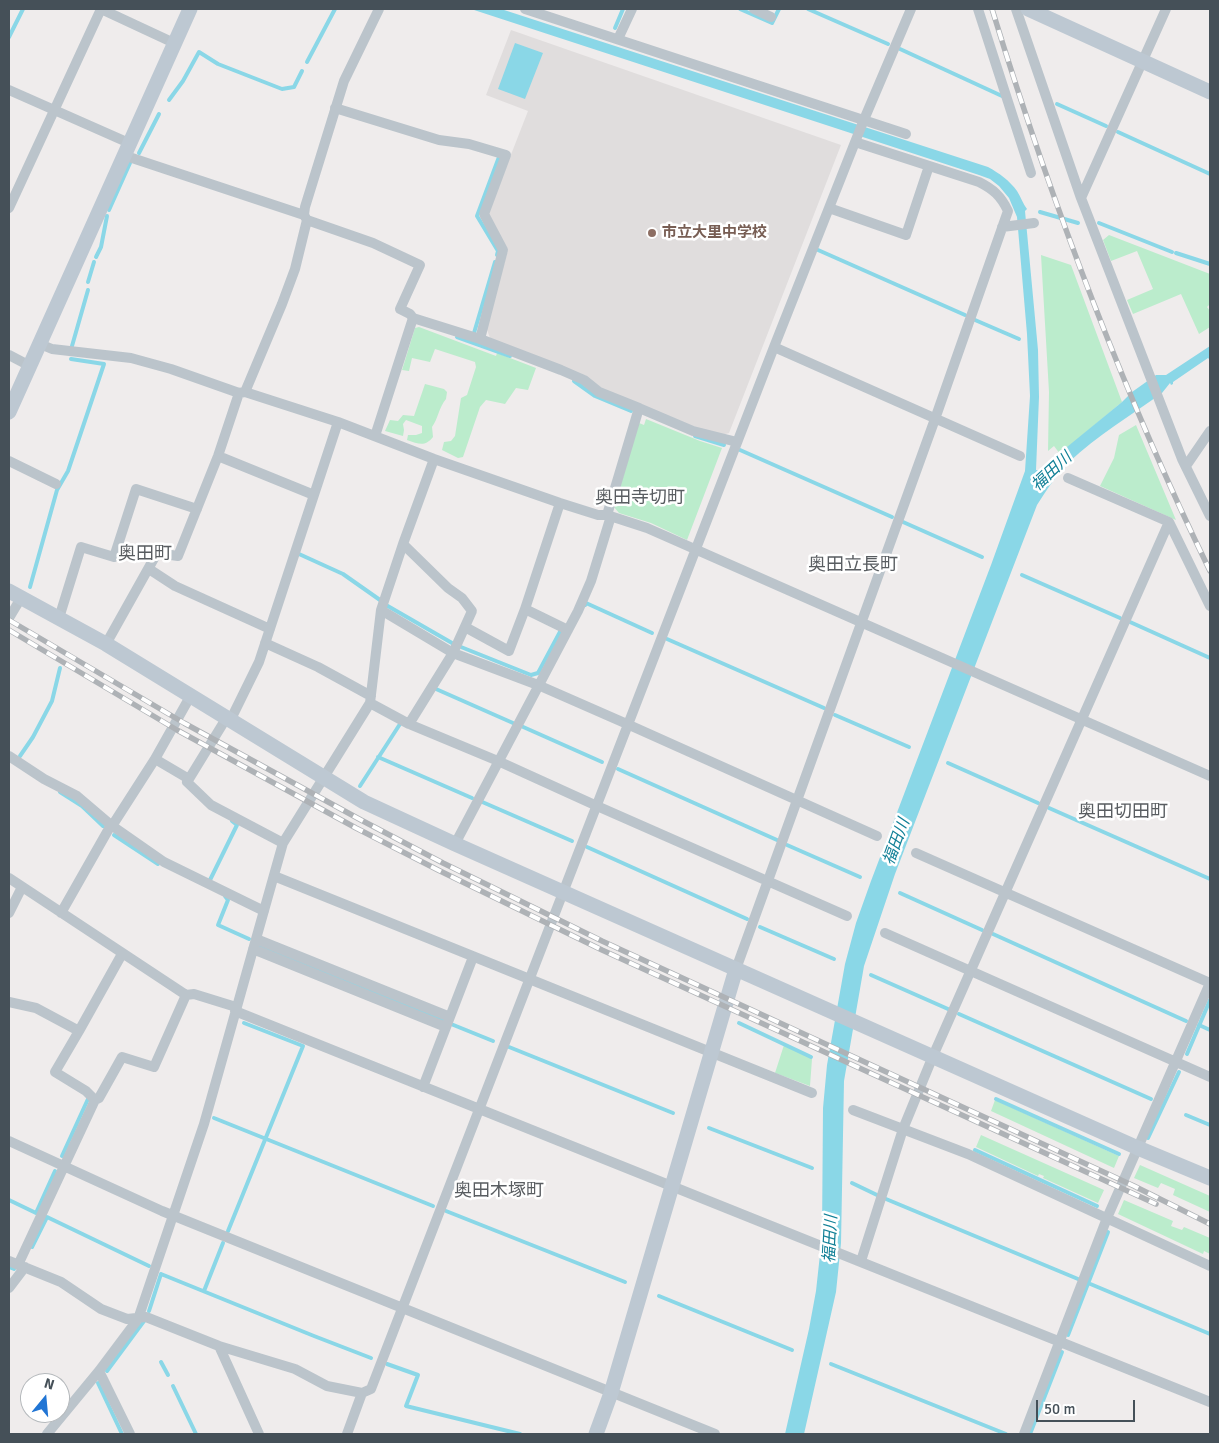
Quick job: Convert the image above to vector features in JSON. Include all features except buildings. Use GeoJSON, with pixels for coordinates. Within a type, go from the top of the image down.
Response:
{"type":"FeatureCollection","features":[{"type":"Feature","properties":{"kind":"street"},"geometry":{"type":"LineString","coordinates":[[9,208],[101,9],[174,43]]}},
{"type":"Feature","properties":{"kind":"street"},"geometry":{"type":"LineString","coordinates":[[9,412],[190,9]]}},
{"type":"Feature","properties":{"kind":"street"},"geometry":{"type":"LineString","coordinates":[[106,644],[149,569],[156,553],[178,556],[242,393],[282,304],[295,269],[305,218],[335,108],[344,81],[379,9]]}},
{"type":"Feature","properties":{"kind":"street"},"geometry":{"type":"LineString","coordinates":[[525,9],[906,134]]}},
{"type":"Feature","properties":{"kind":"street"},"geometry":{"type":"LineString","coordinates":[[618,39],[632,9]]}},
{"type":"Feature","properties":{"kind":"street"},"geometry":{"type":"LineString","coordinates":[[754,9],[771,17]]}},
{"type":"Feature","properties":{"kind":"street"},"geometry":{"type":"LineString","coordinates":[[17,1264],[61,1282],[102,1309],[127,1319],[146,1317],[220,1346],[295,1369],[327,1386],[362,1393],[371,1389],[774,347],[863,121],[911,9]]}},
{"type":"Feature","properties":{"kind":"street"},"geometry":{"type":"LineString","coordinates":[[978,9],[1030,174]]}},
{"type":"Feature","properties":{"kind":"street"},"geometry":{"type":"LineString","coordinates":[[1016,9],[1081,198],[1186,466],[1210,516]]}},
{"type":"Feature","properties":{"kind":"street"},"geometry":{"type":"LineString","coordinates":[[1028,9],[1210,92]]}},
{"type":"Feature","properties":{"kind":"street"},"geometry":{"type":"LineString","coordinates":[[1081,198],[1166,9]]}},
{"type":"Feature","properties":{"kind":"street"},"geometry":{"type":"LineString","coordinates":[[9,90],[54,110],[126,149],[372,243],[420,265],[400,309],[414,318],[480,339],[561,370],[584,380],[599,392],[694,431],[737,442]]}},
{"type":"Feature","properties":{"kind":"street"},"geometry":{"type":"LineString","coordinates":[[335,108],[439,140],[469,144],[506,155],[484,214],[503,250],[480,339]]}},
{"type":"Feature","properties":{"kind":"street"},"geometry":{"type":"LineString","coordinates":[[596,1434],[611,1393],[736,968],[769,881],[1008,211],[1002,197],[990,187],[856,140]]}},
{"type":"Feature","properties":{"kind":"street"},"geometry":{"type":"LineString","coordinates":[[829,208],[906,235],[929,166]]}},
{"type":"Feature","properties":{"kind":"street"},"geometry":{"type":"LineString","coordinates":[[1002,227],[1032,223]]}},
{"type":"Feature","properties":{"kind":"street"},"geometry":{"type":"LineString","coordinates":[[375,436],[414,318]]}},
{"type":"Feature","properties":{"kind":"street"},"geometry":{"type":"LineString","coordinates":[[40,344],[52,349],[130,358],[170,369],[338,422],[434,459],[560,503],[598,515],[609,515],[648,528],[1210,776]]}},
{"type":"Feature","properties":{"kind":"street"},"geometry":{"type":"LineString","coordinates":[[774,347],[1020,456]]}},
{"type":"Feature","properties":{"kind":"street"},"geometry":{"type":"LineString","coordinates":[[9,355],[30,366]]}},
{"type":"Feature","properties":{"kind":"street"},"geometry":{"type":"LineString","coordinates":[[454,844],[568,630],[590,581],[639,408]]}},
{"type":"Feature","properties":{"kind":"street"},"geometry":{"type":"LineString","coordinates":[[283,843],[211,805],[187,782],[229,718],[259,662],[338,422]]}},
{"type":"Feature","properties":{"kind":"street"},"geometry":{"type":"LineString","coordinates":[[1186,466],[1210,431]]}},
{"type":"Feature","properties":{"kind":"street"},"geometry":{"type":"LineString","coordinates":[[218,456],[314,495]]}},
{"type":"Feature","properties":{"kind":"street"},"geometry":{"type":"LineString","coordinates":[[47,1434],[99,1371],[138,1319],[204,1124],[283,843],[370,700],[381,610],[434,459]]}},
{"type":"Feature","properties":{"kind":"street"},"geometry":{"type":"LineString","coordinates":[[9,461],[56,484]]}},
{"type":"Feature","properties":{"kind":"street"},"geometry":{"type":"LineString","coordinates":[[1068,478],[1169,522],[1210,606]]}},
{"type":"Feature","properties":{"kind":"street"},"geometry":{"type":"LineString","coordinates":[[59,618],[81,547],[114,557],[136,489],[197,509]]}},
{"type":"Feature","properties":{"kind":"street"},"geometry":{"type":"LineString","coordinates":[[465,627],[509,651],[526,609],[560,503]]}},
{"type":"Feature","properties":{"kind":"street"},"geometry":{"type":"LineString","coordinates":[[861,1261],[904,1129],[933,1056],[1169,522]]}},
{"type":"Feature","properties":{"kind":"street"},"geometry":{"type":"LineString","coordinates":[[403,544],[448,588],[462,598],[472,611],[453,653],[409,724]]}},
{"type":"Feature","properties":{"kind":"street"},"geometry":{"type":"LineString","coordinates":[[149,569],[175,586],[270,629]]}},
{"type":"Feature","properties":{"kind":"street"},"geometry":{"type":"LineString","coordinates":[[9,618],[15,594],[106,644],[364,802],[454,844],[1138,1148],[1210,1178]]}},
{"type":"Feature","properties":{"kind":"street"},"geometry":{"type":"LineString","coordinates":[[526,609],[568,630]]}},
{"type":"Feature","properties":{"kind":"street"},"geometry":{"type":"LineString","coordinates":[[381,610],[453,653],[538,685],[877,836]]}},
{"type":"Feature","properties":{"kind":"street"},"geometry":{"type":"LineString","coordinates":[[265,642],[318,667],[409,724],[498,760],[597,806],[847,916]]}},
{"type":"Feature","properties":{"kind":"street"},"geometry":{"type":"LineString","coordinates":[[61,913],[111,826],[155,759],[191,695]]}},
{"type":"Feature","properties":{"kind":"street"},"geometry":{"type":"LineString","coordinates":[[9,756],[76,796],[111,826],[164,862],[264,911]]}},
{"type":"Feature","properties":{"kind":"street"},"geometry":{"type":"LineString","coordinates":[[155,759],[189,779]]}},
{"type":"Feature","properties":{"kind":"street"},"geometry":{"type":"LineString","coordinates":[[916,853],[1210,983],[1107,1218],[1024,1434]]}},
{"type":"Feature","properties":{"kind":"street"},"geometry":{"type":"LineString","coordinates":[[274,876],[812,1093]]}},
{"type":"Feature","properties":{"kind":"street"},"geometry":{"type":"LineString","coordinates":[[9,878],[186,995],[194,994],[236,1009],[478,1109],[847,1255],[1210,1402]]}},
{"type":"Feature","properties":{"kind":"street"},"geometry":{"type":"LineString","coordinates":[[9,913],[22,888]]}},
{"type":"Feature","properties":{"kind":"street"},"geometry":{"type":"LineString","coordinates":[[885,933],[1210,1077]]}},
{"type":"Feature","properties":{"kind":"street"},"geometry":{"type":"LineString","coordinates":[[254,944],[448,1022]]}},
{"type":"Feature","properties":{"kind":"street"},"geometry":{"type":"LineString","coordinates":[[95,1100],[86,1091],[55,1072],[122,954]]}},
{"type":"Feature","properties":{"kind":"street"},"geometry":{"type":"LineString","coordinates":[[423,1086],[473,957]]}},
{"type":"Feature","properties":{"kind":"street"},"geometry":{"type":"LineString","coordinates":[[9,1288],[17,1264],[95,1100],[99,1098],[122,1057],[154,1067],[186,995]]}},
{"type":"Feature","properties":{"kind":"street"},"geometry":{"type":"LineString","coordinates":[[9,1002],[36,1008],[79,1030]]}},
{"type":"Feature","properties":{"kind":"street"},"geometry":{"type":"LineString","coordinates":[[853,1110],[968,1154],[1210,1266]]}},
{"type":"Feature","properties":{"kind":"street"},"geometry":{"type":"LineString","coordinates":[[9,1140],[174,1216],[715,1434]]}},
{"type":"Feature","properties":{"kind":"street"},"geometry":{"type":"LineString","coordinates":[[220,1346],[259,1434]]}},
{"type":"Feature","properties":{"kind":"street"},"geometry":{"type":"LineString","coordinates":[[99,1371],[130,1434]]}},
{"type":"Feature","properties":{"kind":"street"},"geometry":{"type":"LineString","coordinates":[[347,1434],[362,1393]]}},
{"type":"Feature","properties":{"kind":"shaded area","name":"市立大里中学校"},"geometry":{"type":"Polygon","coordinates":[[[511,30],[841,145],[729,433],[722,435],[691,427],[604,390],[584,376],[490,338],[486,327],[508,250],[489,217],[489,211],[528,111],[486,95],[511,30]]]}},
{"type":"Feature","properties":{"kind":"green space"},"geometry":{"type":"Polygon","coordinates":[[[1109,235],[1210,274],[1210,304],[1207,307],[1210,311],[1210,327],[1199,334],[1181,294],[1133,314],[1127,300],[1153,289],[1137,251],[1111,261],[1103,240],[1109,235]]]}},
{"type":"Feature","properties":{"kind":"green space"},"geometry":{"type":"Polygon","coordinates":[[[1041,255],[1071,265],[1122,402],[1060,454],[1054,446],[1048,451],[1049,392],[1041,255]]]}},
{"type":"Feature","properties":{"kind":"green space"},"geometry":{"type":"Polygon","coordinates":[[[419,327],[496,356],[497,353],[536,368],[528,390],[516,388],[505,404],[486,400],[480,407],[463,457],[458,458],[442,450],[444,442],[451,441],[455,436],[461,398],[467,395],[476,367],[475,362],[435,349],[430,362],[412,358],[409,371],[402,370],[415,328],[419,327]]]}},
{"type":"Feature","properties":{"kind":"green space"},"geometry":{"type":"Polygon","coordinates":[[[425,384],[444,389],[447,392],[446,399],[432,427],[433,437],[422,444],[407,440],[408,435],[422,433],[422,426],[406,420],[403,424],[403,436],[385,431],[390,420],[398,421],[403,415],[414,416],[425,384]]]}},
{"type":"Feature","properties":{"kind":"green space"},"geometry":{"type":"Polygon","coordinates":[[[646,419],[722,448],[687,540],[651,523],[619,513],[614,507],[639,423],[644,425],[646,419]]]}},
{"type":"Feature","properties":{"kind":"green space"},"geometry":{"type":"Polygon","coordinates":[[[1136,425],[1176,520],[1100,486],[1114,458],[1119,435],[1136,425]]]}},
{"type":"Feature","properties":{"kind":"green space"},"geometry":{"type":"Polygon","coordinates":[[[784,1045],[812,1059],[810,1086],[775,1073],[784,1045]]]}},
{"type":"Feature","properties":{"kind":"green space"},"geometry":{"type":"Polygon","coordinates":[[[995,1100],[1119,1156],[1114,1168],[991,1111],[995,1100]]]}},
{"type":"Feature","properties":{"kind":"green space"},"geometry":{"type":"Polygon","coordinates":[[[981,1135],[1104,1190],[1098,1203],[1043,1178],[1044,1176],[1039,1174],[1038,1176],[976,1147],[981,1135]]]}},
{"type":"Feature","properties":{"kind":"green space"},"geometry":{"type":"Polygon","coordinates":[[[1140,1165],[1210,1196],[1210,1212],[1173,1195],[1175,1189],[1161,1183],[1158,1188],[1134,1178],[1140,1165]]]}},
{"type":"Feature","properties":{"kind":"green space"},"geometry":{"type":"Polygon","coordinates":[[[1124,1200],[1173,1221],[1171,1226],[1182,1230],[1184,1227],[1210,1238],[1210,1254],[1204,1251],[1203,1254],[1118,1214],[1124,1200]]]}},
{"type":"Feature","properties":{"kind":"water","name":"福田川"},"geometry":{"type":"Polygon","coordinates":[[[471,9],[501,9],[988,167],[1004,178],[1017,191],[1027,209],[1025,211],[1038,350],[1039,397],[1036,470],[1042,471],[1067,447],[1132,392],[1156,375],[1166,375],[1210,346],[1210,360],[1208,358],[1173,382],[1173,384],[1171,385],[1170,383],[1162,393],[1080,452],[1060,472],[1037,505],[895,874],[864,966],[844,1081],[841,1243],[836,1292],[804,1434],[785,1434],[816,1291],[822,1236],[823,1108],[827,1065],[845,964],[856,923],[871,881],[1025,471],[1030,396],[1017,217],[1009,198],[990,179],[471,9]]]}},
{"type":"Feature","properties":{"kind":"water"},"geometry":{"type":"Polygon","coordinates":[[[515,43],[543,53],[525,99],[498,89],[515,43]]]}},
{"type":"Feature","properties":{"kind":"waterway"},"geometry":{"type":"LineString","coordinates":[[9,37],[23,9]]}},
{"type":"Feature","properties":{"kind":"waterway"},"geometry":{"type":"LineString","coordinates":[[307,62],[335,9]]}},
{"type":"Feature","properties":{"kind":"waterway"},"geometry":{"type":"LineString","coordinates":[[615,28],[623,9]]}},
{"type":"Feature","properties":{"kind":"waterway"},"geometry":{"type":"LineString","coordinates":[[740,9],[772,23],[779,9]]}},
{"type":"Feature","properties":{"kind":"waterway"},"geometry":{"type":"LineString","coordinates":[[808,9],[888,44]]}},
{"type":"Feature","properties":{"kind":"waterway"},"geometry":{"type":"LineString","coordinates":[[900,49],[1002,96]]}},
{"type":"Feature","properties":{"kind":"waterway"},"geometry":{"type":"LineString","coordinates":[[169,100],[183,81],[199,52],[218,64],[282,89],[294,87],[302,71]]}},
{"type":"Feature","properties":{"kind":"waterway"},"geometry":{"type":"LineString","coordinates":[[1057,104],[1106,126]]}},
{"type":"Feature","properties":{"kind":"waterway"},"geometry":{"type":"LineString","coordinates":[[139,153],[159,114]]}},
{"type":"Feature","properties":{"kind":"waterway"},"geometry":{"type":"LineString","coordinates":[[1118,132],[1210,174]]}},
{"type":"Feature","properties":{"kind":"waterway"},"geometry":{"type":"LineString","coordinates":[[497,255],[498,251],[477,216],[499,157]]}},
{"type":"Feature","properties":{"kind":"waterway"},"geometry":{"type":"LineString","coordinates":[[109,210],[130,163]]}},
{"type":"Feature","properties":{"kind":"waterway"},"geometry":{"type":"LineString","coordinates":[[1040,212],[1078,223]]}},
{"type":"Feature","properties":{"kind":"waterway"},"geometry":{"type":"LineString","coordinates":[[96,257],[101,247],[107,216]]}},
{"type":"Feature","properties":{"kind":"waterway"},"geometry":{"type":"LineString","coordinates":[[1099,223],[1172,252]]}},
{"type":"Feature","properties":{"kind":"waterway"},"geometry":{"type":"LineString","coordinates":[[818,250],[965,315]]}},
{"type":"Feature","properties":{"kind":"waterway"},"geometry":{"type":"LineString","coordinates":[[1176,253],[1210,264]]}},
{"type":"Feature","properties":{"kind":"waterway"},"geometry":{"type":"LineString","coordinates":[[88,282],[94,262]]}},
{"type":"Feature","properties":{"kind":"waterway"},"geometry":{"type":"LineString","coordinates":[[474,333],[495,262]]}},
{"type":"Feature","properties":{"kind":"waterway"},"geometry":{"type":"LineString","coordinates":[[72,346],[88,290]]}},
{"type":"Feature","properties":{"kind":"waterway"},"geometry":{"type":"LineString","coordinates":[[975,320],[1019,339]]}},
{"type":"Feature","properties":{"kind":"waterway"},"geometry":{"type":"LineString","coordinates":[[457,337],[510,356]]}},
{"type":"Feature","properties":{"kind":"waterway"},"geometry":{"type":"LineString","coordinates":[[30,587],[57,490],[68,471],[104,364],[71,359]]}},
{"type":"Feature","properties":{"kind":"waterway"},"geometry":{"type":"LineString","coordinates":[[574,381],[595,396],[631,411]]}},
{"type":"Feature","properties":{"kind":"waterway"},"geometry":{"type":"LineString","coordinates":[[695,436],[724,445]]}},
{"type":"Feature","properties":{"kind":"waterway"},"geometry":{"type":"LineString","coordinates":[[740,450],[892,517]]}},
{"type":"Feature","properties":{"kind":"waterway"},"geometry":{"type":"LineString","coordinates":[[903,522],[982,557]]}},
{"type":"Feature","properties":{"kind":"waterway"},"geometry":{"type":"LineString","coordinates":[[299,554],[343,574],[380,600]]}},
{"type":"Feature","properties":{"kind":"waterway"},"geometry":{"type":"LineString","coordinates":[[1022,575],[1120,618]]}},
{"type":"Feature","properties":{"kind":"waterway"},"geometry":{"type":"LineString","coordinates":[[585,605],[586,603],[652,633]]}},
{"type":"Feature","properties":{"kind":"waterway"},"geometry":{"type":"LineString","coordinates":[[386,605],[452,643]]}},
{"type":"Feature","properties":{"kind":"waterway"},"geometry":{"type":"LineString","coordinates":[[1130,622],[1210,658]]}},
{"type":"Feature","properties":{"kind":"waterway"},"geometry":{"type":"LineString","coordinates":[[461,647],[531,675],[538,673],[561,630]]}},
{"type":"Feature","properties":{"kind":"waterway"},"geometry":{"type":"LineString","coordinates":[[667,639],[824,708]]}},
{"type":"Feature","properties":{"kind":"waterway"},"geometry":{"type":"LineString","coordinates":[[20,756],[33,737],[52,701],[60,668]]}},
{"type":"Feature","properties":{"kind":"waterway"},"geometry":{"type":"LineString","coordinates":[[436,689],[513,723]]}},
{"type":"Feature","properties":{"kind":"waterway"},"geometry":{"type":"LineString","coordinates":[[835,715],[909,747]]}},
{"type":"Feature","properties":{"kind":"waterway"},"geometry":{"type":"LineString","coordinates":[[360,786],[400,724]]}},
{"type":"Feature","properties":{"kind":"waterway"},"geometry":{"type":"LineString","coordinates":[[521,726],[602,762]]}},
{"type":"Feature","properties":{"kind":"waterway"},"geometry":{"type":"LineString","coordinates":[[378,757],[472,798]]}},
{"type":"Feature","properties":{"kind":"waterway"},"geometry":{"type":"LineString","coordinates":[[948,763],[1038,803]]}},
{"type":"Feature","properties":{"kind":"waterway"},"geometry":{"type":"LineString","coordinates":[[618,769],[777,840]]}},
{"type":"Feature","properties":{"kind":"waterway"},"geometry":{"type":"LineString","coordinates":[[60,792],[82,806],[103,826]]}},
{"type":"Feature","properties":{"kind":"waterway"},"geometry":{"type":"LineString","coordinates":[[480,801],[572,841]]}},
{"type":"Feature","properties":{"kind":"waterway"},"geometry":{"type":"LineString","coordinates":[[1049,808],[1210,879]]}},
{"type":"Feature","properties":{"kind":"waterway"},"geometry":{"type":"LineString","coordinates":[[210,880],[237,825],[232,821]]}},
{"type":"Feature","properties":{"kind":"waterway"},"geometry":{"type":"LineString","coordinates":[[114,835],[158,864]]}},
{"type":"Feature","properties":{"kind":"waterway"},"geometry":{"type":"LineString","coordinates":[[787,845],[860,877]]}},
{"type":"Feature","properties":{"kind":"waterway"},"geometry":{"type":"LineString","coordinates":[[587,847],[747,919]]}},
{"type":"Feature","properties":{"kind":"waterway"},"geometry":{"type":"LineString","coordinates":[[900,893],[982,930]]}},
{"type":"Feature","properties":{"kind":"waterway"},"geometry":{"type":"LineString","coordinates":[[225,896],[228,900],[218,925],[249,939]]}},
{"type":"Feature","properties":{"kind":"waterway"},"geometry":{"type":"LineString","coordinates":[[760,927],[834,959]]}},
{"type":"Feature","properties":{"kind":"waterway"},"geometry":{"type":"LineString","coordinates":[[993,934],[1186,1021]]}},
{"type":"Feature","properties":{"kind":"waterway"},"geometry":{"type":"LineString","coordinates":[[260,946],[445,1021]]}},
{"type":"Feature","properties":{"kind":"waterway"},"geometry":{"type":"LineString","coordinates":[[871,975],[948,1009]]}},
{"type":"Feature","properties":{"kind":"waterway"},"geometry":{"type":"LineString","coordinates":[[1187,1054],[1210,1000]]}},
{"type":"Feature","properties":{"kind":"waterway"},"geometry":{"type":"LineString","coordinates":[[959,1014],[1151,1099]]}},
{"type":"Feature","properties":{"kind":"waterway"},"geometry":{"type":"LineString","coordinates":[[228,1231],[303,1046],[244,1023]]}},
{"type":"Feature","properties":{"kind":"waterway"},"geometry":{"type":"LineString","coordinates":[[739,1023],[811,1057]]}},
{"type":"Feature","properties":{"kind":"waterway"},"geometry":{"type":"LineString","coordinates":[[451,1024],[493,1041]]}},
{"type":"Feature","properties":{"kind":"waterway"},"geometry":{"type":"LineString","coordinates":[[1199,1025],[1210,1030]]}},
{"type":"Feature","properties":{"kind":"waterway"},"geometry":{"type":"LineString","coordinates":[[509,1047],[673,1113]]}},
{"type":"Feature","properties":{"kind":"waterway"},"geometry":{"type":"LineString","coordinates":[[1148,1138],[1179,1072]]}},
{"type":"Feature","properties":{"kind":"waterway"},"geometry":{"type":"LineString","coordinates":[[62,1156],[88,1099]]}},
{"type":"Feature","properties":{"kind":"waterway"},"geometry":{"type":"LineString","coordinates":[[996,1099],[1119,1154]]}},
{"type":"Feature","properties":{"kind":"waterway"},"geometry":{"type":"LineString","coordinates":[[1186,1115],[1210,1125]]}},
{"type":"Feature","properties":{"kind":"waterway"},"geometry":{"type":"LineString","coordinates":[[214,1118],[433,1206]]}},
{"type":"Feature","properties":{"kind":"waterway"},"geometry":{"type":"LineString","coordinates":[[709,1128],[812,1168]]}},
{"type":"Feature","properties":{"kind":"waterway"},"geometry":{"type":"LineString","coordinates":[[975,1150],[1097,1206]]}},
{"type":"Feature","properties":{"kind":"waterway"},"geometry":{"type":"LineString","coordinates":[[9,1200],[36,1213],[55,1171]]}},
{"type":"Feature","properties":{"kind":"waterway"},"geometry":{"type":"LineString","coordinates":[[852,1183],[877,1195]]}},
{"type":"Feature","properties":{"kind":"waterway"},"geometry":{"type":"LineString","coordinates":[[886,1199],[1078,1279]]}},
{"type":"Feature","properties":{"kind":"waterway"},"geometry":{"type":"LineString","coordinates":[[446,1211],[625,1282]]}},
{"type":"Feature","properties":{"kind":"waterway"},"geometry":{"type":"LineString","coordinates":[[32,1247],[47,1217],[149,1266]]}},
{"type":"Feature","properties":{"kind":"waterway"},"geometry":{"type":"LineString","coordinates":[[1068,1335],[1108,1232]]}},
{"type":"Feature","properties":{"kind":"waterway"},"geometry":{"type":"LineString","coordinates":[[204,1291],[223,1243]]}},
{"type":"Feature","properties":{"kind":"waterway"},"geometry":{"type":"LineString","coordinates":[[9,1267],[14,1269]]}},
{"type":"Feature","properties":{"kind":"waterway"},"geometry":{"type":"LineString","coordinates":[[149,1311],[161,1274],[371,1358]]}},
{"type":"Feature","properties":{"kind":"waterway"},"geometry":{"type":"LineString","coordinates":[[1088,1283],[1210,1334]]}},
{"type":"Feature","properties":{"kind":"waterway"},"geometry":{"type":"LineString","coordinates":[[659,1296],[792,1350]]}},
{"type":"Feature","properties":{"kind":"waterway"},"geometry":{"type":"LineString","coordinates":[[107,1371],[144,1321]]}},
{"type":"Feature","properties":{"kind":"waterway"},"geometry":{"type":"LineString","coordinates":[[1030,1434],[1062,1352]]}},
{"type":"Feature","properties":{"kind":"waterway"},"geometry":{"type":"LineString","coordinates":[[161,1362],[168,1375]]}},
{"type":"Feature","properties":{"kind":"waterway"},"geometry":{"type":"LineString","coordinates":[[387,1364],[418,1375],[406,1406],[520,1434]]}},
{"type":"Feature","properties":{"kind":"waterway"},"geometry":{"type":"LineString","coordinates":[[831,1364],[1006,1434]]}},
{"type":"Feature","properties":{"kind":"waterway"},"geometry":{"type":"LineString","coordinates":[[98,1383],[122,1434]]}},
{"type":"Feature","properties":{"kind":"waterway"},"geometry":{"type":"LineString","coordinates":[[173,1386],[196,1434]]}},
{"type":"Feature","properties":{"kind":"railway"},"geometry":{"type":"LineString","coordinates":[[992,9],[1039,152],[1090,294],[1147,434],[1210,571]]}},
{"type":"Feature","properties":{"kind":"railway"},"geometry":{"type":"LineString","coordinates":[[9,620],[184,723],[443,863],[602,941],[1134,1186],[1210,1224]]}},
{"type":"Feature","properties":{"kind":"railway"},"geometry":{"type":"LineString","coordinates":[[9,630],[177,730],[356,828],[438,870],[602,950],[1156,1204]]}},
{"type":"Feature","properties":{"kind":"place","name":"市立大里中学校"},"geometry":{"type":"Point","coordinates":[652,233]}},
{"type":"Feature","properties":{"kind":"district","name":"奥田寺切町"},"geometry":{"type":"Point","coordinates":[640,498]}},
{"type":"Feature","properties":{"kind":"district","name":"奥田町"},"geometry":{"type":"Point","coordinates":[145,554]}},
{"type":"Feature","properties":{"kind":"district","name":"奥田立長町"},"geometry":{"type":"Point","coordinates":[853,565]}},
{"type":"Feature","properties":{"kind":"district","name":"奥田切田町"},"geometry":{"type":"Point","coordinates":[1123,812]}},
{"type":"Feature","properties":{"kind":"district","name":"奥田木塚町"},"geometry":{"type":"Point","coordinates":[499,1191]}}]}
